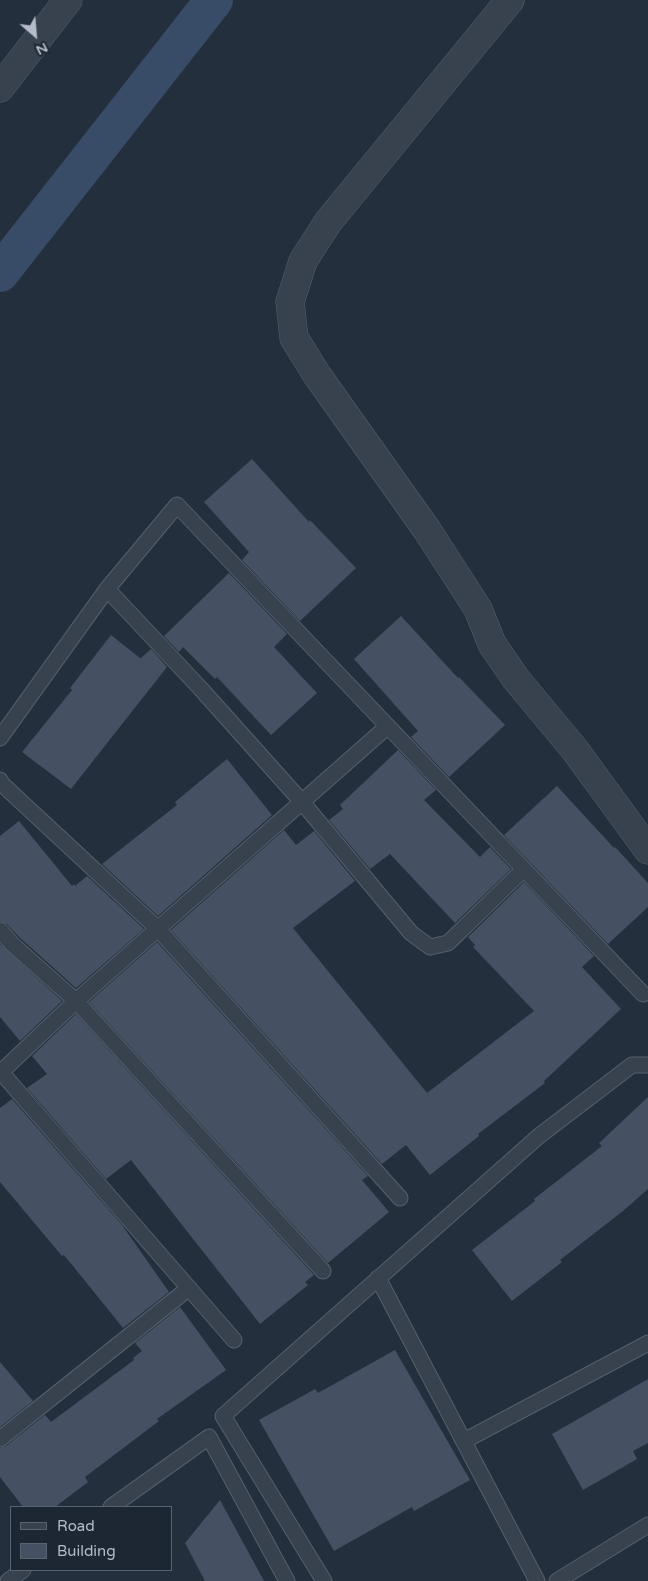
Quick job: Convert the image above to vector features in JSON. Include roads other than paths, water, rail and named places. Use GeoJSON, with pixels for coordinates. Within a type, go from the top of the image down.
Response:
{"type":"FeatureCollection","features":[{"type":"Feature","properties":{"kind":"street"},"geometry":{"type":"LineString","coordinates":[[0,88],[68,0]]}},
{"type":"Feature","properties":{"kind":"street"},"geometry":{"type":"LineString","coordinates":[[510,0],[328,222],[303,261],[290,302],[294,338],[317,375],[427,530],[478,609],[492,644],[512,672],[575,750],[648,850]]}},
{"type":"Feature","properties":{"kind":"lane"},"geometry":{"type":"LineString","coordinates":[[0,738],[108,589],[177,505],[642,994]]}},
{"type":"Feature","properties":{"kind":"lane"},"geometry":{"type":"LineString","coordinates":[[108,589],[302,802],[411,933],[430,947],[448,943],[524,870]]}},
{"type":"Feature","properties":{"kind":"lane"},"geometry":{"type":"LineString","coordinates":[[234,1340],[1,1073],[76,1001],[388,726]]}},
{"type":"Feature","properties":{"kind":"lane"},"geometry":{"type":"LineString","coordinates":[[0,780],[2,784],[158,929],[400,1198]]}},
{"type":"Feature","properties":{"kind":"lane"},"geometry":{"type":"LineString","coordinates":[[0,930],[12,944],[76,1001],[323,1271]]}},
{"type":"Feature","properties":{"kind":"lane"},"geometry":{"type":"LineString","coordinates":[[324,1581],[222,1416],[539,1136],[632,1065],[648,1065]]}},
{"type":"Feature","properties":{"kind":"lane"},"geometry":{"type":"LineString","coordinates":[[378,1278],[537,1581]]}},
{"type":"Feature","properties":{"kind":"lane"},"geometry":{"type":"LineString","coordinates":[[0,1439],[189,1288]]}},
{"type":"Feature","properties":{"kind":"lane"},"geometry":{"type":"LineString","coordinates":[[464,1441],[648,1343]]}},
{"type":"Feature","properties":{"kind":"lane"},"geometry":{"type":"LineString","coordinates":[[111,1506],[209,1436],[287,1581]]}},
{"type":"Feature","properties":{"kind":"lane"},"geometry":{"type":"LineString","coordinates":[[557,1581],[648,1525]]}},
{"type":"Feature","properties":{"kind":"lane"},"geometry":{"type":"LineString","coordinates":[[8,1581],[23,1571]]}},
{"type":"Feature","properties":{"kind":"waterway"},"geometry":{"type":"LineString","coordinates":[[0,273],[214,0]]}}]}
